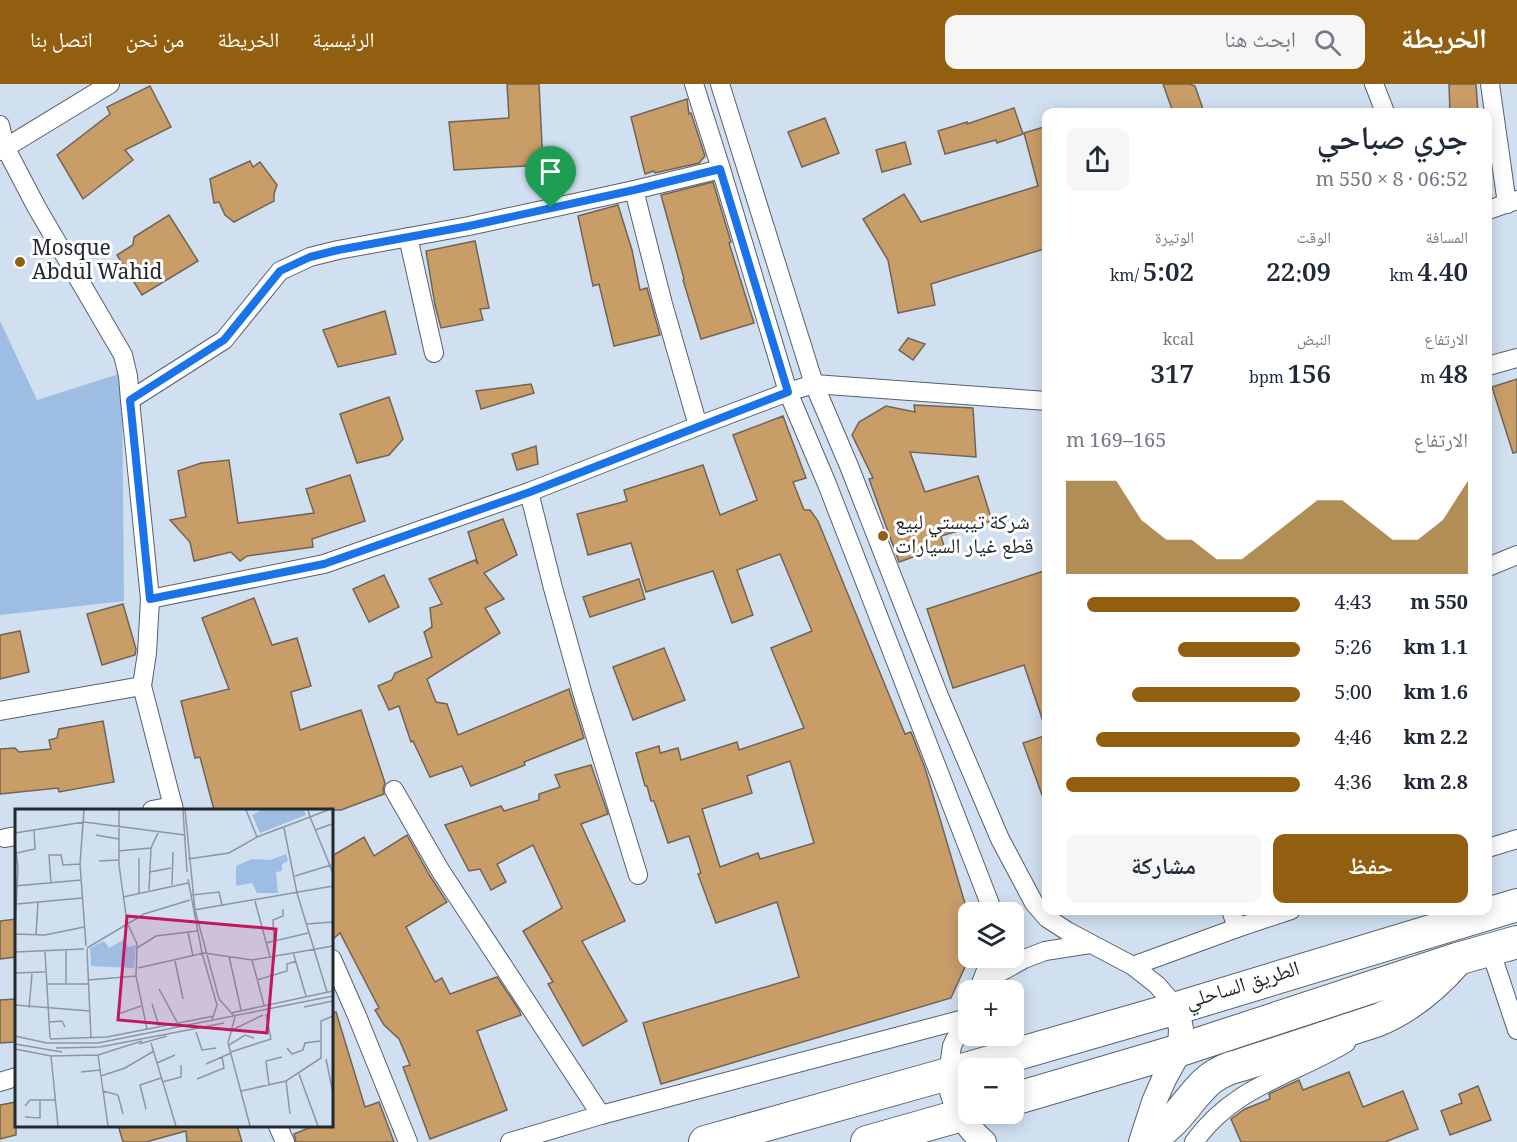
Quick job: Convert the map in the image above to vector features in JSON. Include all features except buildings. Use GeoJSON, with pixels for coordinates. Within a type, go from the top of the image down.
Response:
{"type":"FeatureCollection","features":[{"type":"Feature","properties":{"kind":"highway","name":"الطريق الساحلي"},"geometry":{"type":"LineString","coordinates":[[1492,913],[1517,905]]}},
{"type":"Feature","properties":{"kind":"highway","name":"الطريق الساحلي"},"geometry":{"type":"LineString","coordinates":[[705,1142],[1177,1008],[1484,915]]}},
{"type":"Feature","properties":{"kind":"highway","name":"الطريق الساحلي"},"geometry":{"type":"LineString","coordinates":[[1024,1096],[1180,1050],[1456,959],[1504,946]]}},
{"type":"Feature","properties":{"kind":"highway"},"geometry":{"type":"LineString","coordinates":[[1148,1142],[1175,1118],[1201,1086],[1216,1074],[1228,1068],[1378,1020],[1424,994],[1456,959]]}},
{"type":"Feature","properties":{"kind":"highway"},"geometry":{"type":"LineString","coordinates":[[867,1142],[958,1116]]}},
{"type":"Feature","properties":{"kind":"street"},"geometry":{"type":"LineString","coordinates":[[3,149],[110,84]]}},
{"type":"Feature","properties":{"kind":"street"},"geometry":{"type":"LineString","coordinates":[[694,84],[788,392],[827,484],[989,902]]}},
{"type":"Feature","properties":{"kind":"street"},"geometry":{"type":"LineString","coordinates":[[720,84],[814,384],[849,466],[939,696],[1000,839],[1034,903],[1042,912]]}},
{"type":"Feature","properties":{"kind":"street"},"geometry":{"type":"LineString","coordinates":[[1374,84],[1383,108]]}},
{"type":"Feature","properties":{"kind":"street"},"geometry":{"type":"LineString","coordinates":[[1490,84],[1512,202],[1492,209]]}},
{"type":"Feature","properties":{"kind":"street"},"geometry":{"type":"LineString","coordinates":[[0,125],[3,149],[123,355],[128,376],[150,599],[147,652],[142,686],[174,808]]}},
{"type":"Feature","properties":{"kind":"street"},"geometry":{"type":"LineString","coordinates":[[130,400],[224,340],[280,271],[310,257],[469,226],[720,169]]}},
{"type":"Feature","properties":{"kind":"street"},"geometry":{"type":"LineString","coordinates":[[634,190],[663,304],[698,426]]}},
{"type":"Feature","properties":{"kind":"street"},"geometry":{"type":"LineString","coordinates":[[408,237],[434,353]]}},
{"type":"Feature","properties":{"kind":"street"},"geometry":{"type":"LineString","coordinates":[[1492,365],[1517,358]]}},
{"type":"Feature","properties":{"kind":"street"},"geometry":{"type":"LineString","coordinates":[[150,599],[324,564],[530,492],[698,426],[814,384],[1042,401]]}},
{"type":"Feature","properties":{"kind":"street"},"geometry":{"type":"LineString","coordinates":[[530,492],[553,588],[584,699],[638,875]]}},
{"type":"Feature","properties":{"kind":"street"},"geometry":{"type":"LineString","coordinates":[[1492,565],[1517,555]]}},
{"type":"Feature","properties":{"kind":"street"},"geometry":{"type":"LineString","coordinates":[[0,711],[142,686]]}},
{"type":"Feature","properties":{"kind":"street"},"geometry":{"type":"LineString","coordinates":[[394,790],[440,870],[602,1115]]}},
{"type":"Feature","properties":{"kind":"street"},"geometry":{"type":"LineString","coordinates":[[1492,847],[1517,839]]}},
{"type":"Feature","properties":{"kind":"street"},"geometry":{"type":"LineString","coordinates":[[1044,915],[1090,944],[1133,966],[1156,985],[1177,1008],[1181,1029],[1180,1050],[1158,1094],[1141,1142]]}},
{"type":"Feature","properties":{"kind":"street"},"geometry":{"type":"LineString","coordinates":[[1133,966],[1234,919],[1259,915]]}},
{"type":"Feature","properties":{"kind":"street"},"geometry":{"type":"LineString","coordinates":[[991,980],[1023,959],[1045,951],[1090,944]]}},
{"type":"Feature","properties":{"kind":"street"},"geometry":{"type":"LineString","coordinates":[[1504,946],[1517,1030]]}},
{"type":"Feature","properties":{"kind":"street"},"geometry":{"type":"LineString","coordinates":[[333,961],[408,1142]]}},
{"type":"Feature","properties":{"kind":"street"},"geometry":{"type":"LineString","coordinates":[[510,1142],[958,1017]]}},
{"type":"Feature","properties":{"kind":"street"},"geometry":{"type":"LineString","coordinates":[[1194,1142],[1213,1119],[1241,1096],[1271,1079],[1341,1047],[1378,1020]]}},
{"type":"Feature","properties":{"kind":"street"},"geometry":{"type":"LineString","coordinates":[[958,1033],[952,1046],[948,1074],[952,1095],[958,1104]]}},
{"type":"Feature","properties":{"kind":"street"},"geometry":{"type":"LineString","coordinates":[[0,1082],[15,1077]]}},
{"type":"Feature","properties":{"kind":"street"},"geometry":{"type":"LineString","coordinates":[[970,1124],[974,1134],[984,1142]]}},
{"type":"Feature","properties":{"kind":"street"},"geometry":{"type":"LineString","coordinates":[[279,1127],[285,1142]]}},
{"type":"Feature","properties":{"kind":"shaded area"},"geometry":{"type":"Polygon","coordinates":[[[0,321],[37,400],[122,373],[124,601],[0,615],[0,321]]]}},
{"type":"Feature","properties":{"kind":"place","name":"Mosque Abdul Wahid"},"geometry":{"type":"Point","coordinates":[20,262]}},
{"type":"Feature","properties":{"kind":"place","name":"شركة تيبستي لبيع قطع غيار السيارات"},"geometry":{"type":"Point","coordinates":[883,536]}},
{"type":"Feature","properties":{"kind":"route"},"geometry":{"type":"LineString","coordinates":[[720,169],[788,392],[530,492],[324,564],[150,599],[130,400],[224,340],[280,271],[310,257],[551,208],[720,169]]}}]}
